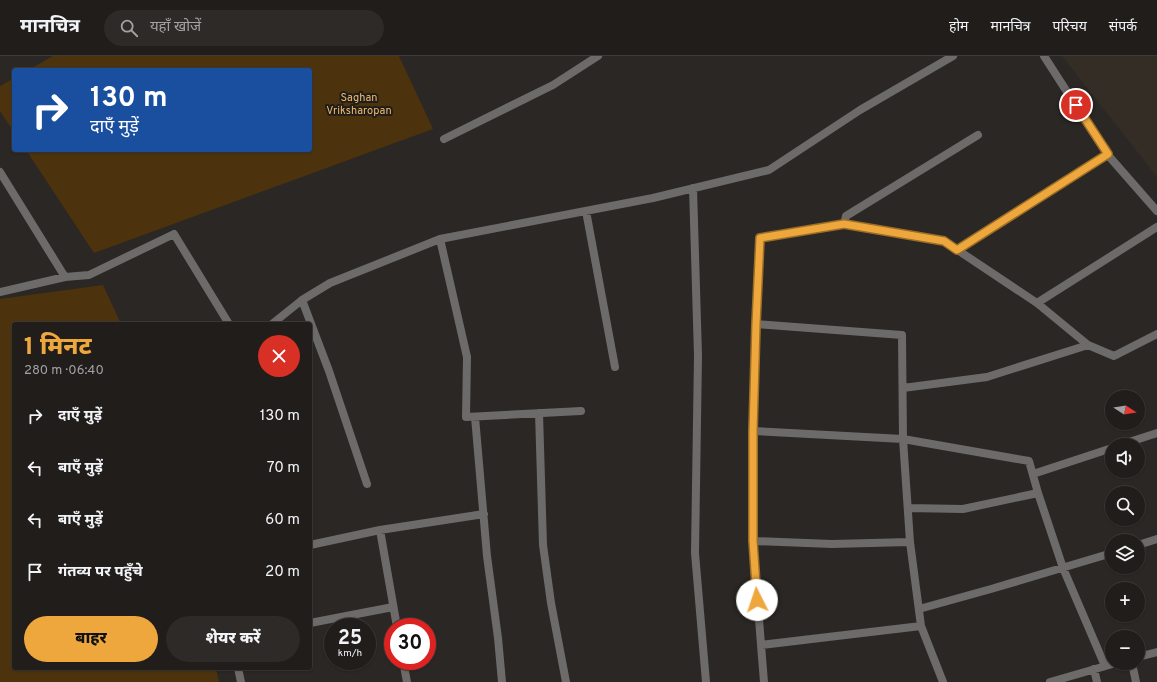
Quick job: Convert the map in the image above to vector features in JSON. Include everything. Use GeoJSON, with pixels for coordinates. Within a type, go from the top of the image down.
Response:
{"type":"FeatureCollection","features":[{"type":"Feature","properties":{"kind":"street"},"geometry":{"type":"LineString","coordinates":[[444,139],[553,86],[598,56]]}},
{"type":"Feature","properties":{"kind":"street"},"geometry":{"type":"LineString","coordinates":[[274,322],[302,300],[330,283],[440,239],[653,198],[769,170],[860,110],[953,56]]}},
{"type":"Feature","properties":{"kind":"street"},"geometry":{"type":"LineString","coordinates":[[1044,56],[1108,154],[1157,211]]}},
{"type":"Feature","properties":{"kind":"street"},"geometry":{"type":"LineString","coordinates":[[844,224],[846,216],[978,135]]}},
{"type":"Feature","properties":{"kind":"street"},"geometry":{"type":"LineString","coordinates":[[957,250],[1108,154]]}},
{"type":"Feature","properties":{"kind":"street"},"geometry":{"type":"LineString","coordinates":[[0,172],[66,277]]}},
{"type":"Feature","properties":{"kind":"street"},"geometry":{"type":"LineString","coordinates":[[693,188],[698,355],[695,553],[706,682]]}},
{"type":"Feature","properties":{"kind":"street"},"geometry":{"type":"LineString","coordinates":[[586,211],[615,366]]}},
{"type":"Feature","properties":{"kind":"street"},"geometry":{"type":"LineString","coordinates":[[764,682],[753,541],[753,431],[760,238],[844,224],[944,241],[1037,303],[1088,345],[1114,356],[1157,334]]}},
{"type":"Feature","properties":{"kind":"street"},"geometry":{"type":"LineString","coordinates":[[1037,303],[1157,227]]}},
{"type":"Feature","properties":{"kind":"street"},"geometry":{"type":"LineString","coordinates":[[0,292],[66,277],[89,275],[174,234],[228,322]]}},
{"type":"Feature","properties":{"kind":"street"},"geometry":{"type":"LineString","coordinates":[[440,239],[467,357],[466,417],[582,411]]}},
{"type":"Feature","properties":{"kind":"street"},"geometry":{"type":"LineString","coordinates":[[302,300],[310,322]]}},
{"type":"Feature","properties":{"kind":"street"},"geometry":{"type":"LineString","coordinates":[[756,324],[902,335],[903,439],[910,542],[921,626],[943,682]]}},
{"type":"Feature","properties":{"kind":"street"},"geometry":{"type":"LineString","coordinates":[[312,326],[329,371],[367,484]]}},
{"type":"Feature","properties":{"kind":"street"},"geometry":{"type":"LineString","coordinates":[[902,388],[987,378],[1088,345]]}},
{"type":"Feature","properties":{"kind":"street"},"geometry":{"type":"LineString","coordinates":[[539,413],[542,545],[566,682]]}},
{"type":"Feature","properties":{"kind":"street"},"geometry":{"type":"LineString","coordinates":[[475,417],[487,556],[498,638],[502,682]]}},
{"type":"Feature","properties":{"kind":"street"},"geometry":{"type":"LineString","coordinates":[[753,431],[903,439],[1029,461],[1063,568],[1105,666],[1050,682]]}},
{"type":"Feature","properties":{"kind":"street"},"geometry":{"type":"LineString","coordinates":[[1142,438],[1157,433]]}},
{"type":"Feature","properties":{"kind":"street"},"geometry":{"type":"LineString","coordinates":[[1033,474],[1105,450]]}},
{"type":"Feature","properties":{"kind":"street"},"geometry":{"type":"LineString","coordinates":[[908,508],[963,509],[1038,493]]}},
{"type":"Feature","properties":{"kind":"street"},"geometry":{"type":"LineString","coordinates":[[312,545],[380,530],[484,514]]}},
{"type":"Feature","properties":{"kind":"street"},"geometry":{"type":"LineString","coordinates":[[380,530],[395,618]]}},
{"type":"Feature","properties":{"kind":"street"},"geometry":{"type":"LineString","coordinates":[[1145,543],[1157,539]]}},
{"type":"Feature","properties":{"kind":"street"},"geometry":{"type":"LineString","coordinates":[[753,541],[832,544],[910,542]]}},
{"type":"Feature","properties":{"kind":"street"},"geometry":{"type":"LineString","coordinates":[[918,609],[1105,555]]}},
{"type":"Feature","properties":{"kind":"street"},"geometry":{"type":"LineString","coordinates":[[312,623],[393,606]]}},
{"type":"Feature","properties":{"kind":"street"},"geometry":{"type":"LineString","coordinates":[[761,645],[921,626]]}},
{"type":"Feature","properties":{"kind":"street"},"geometry":{"type":"LineString","coordinates":[[1145,655],[1157,652]]}},
{"type":"Feature","properties":{"kind":"street"},"geometry":{"type":"LineString","coordinates":[[1094,669],[1097,682]]}},
{"type":"Feature","properties":{"kind":"street"},"geometry":{"type":"LineString","coordinates":[[238,670],[241,682]]}},
{"type":"Feature","properties":{"kind":"street"},"geometry":{"type":"LineString","coordinates":[[405,670],[407,682]]}},
{"type":"Feature","properties":{"kind":"street"},"geometry":{"type":"LineString","coordinates":[[1133,670],[1136,682]]}},
{"type":"Feature","properties":{"kind":"shaded area"},"geometry":{"type":"Polygon","coordinates":[[[1062,56],[1157,56],[1157,177],[1062,56]]]}},
{"type":"Feature","properties":{"kind":"green space","name":"Saghan Vriksharopan"},"geometry":{"type":"Polygon","coordinates":[[[53,56],[399,56],[433,129],[94,253],[27,152],[312,152],[312,68],[32,68],[53,56]]]}},
{"type":"Feature","properties":{"kind":"green space"},"geometry":{"type":"Polygon","coordinates":[[[12,79],[12,129],[0,111],[0,86],[12,79]]]}},
{"type":"Feature","properties":{"kind":"green space"},"geometry":{"type":"Polygon","coordinates":[[[103,285],[120,322],[12,322],[12,670],[216,670],[219,682],[0,682],[0,299],[103,285]]]}},
{"type":"Feature","properties":{"kind":"route"},"geometry":{"type":"LineString","coordinates":[[757,600],[753,541],[753,431],[760,238],[844,224],[944,241],[957,250],[1108,154],[1076,105]]}}]}
